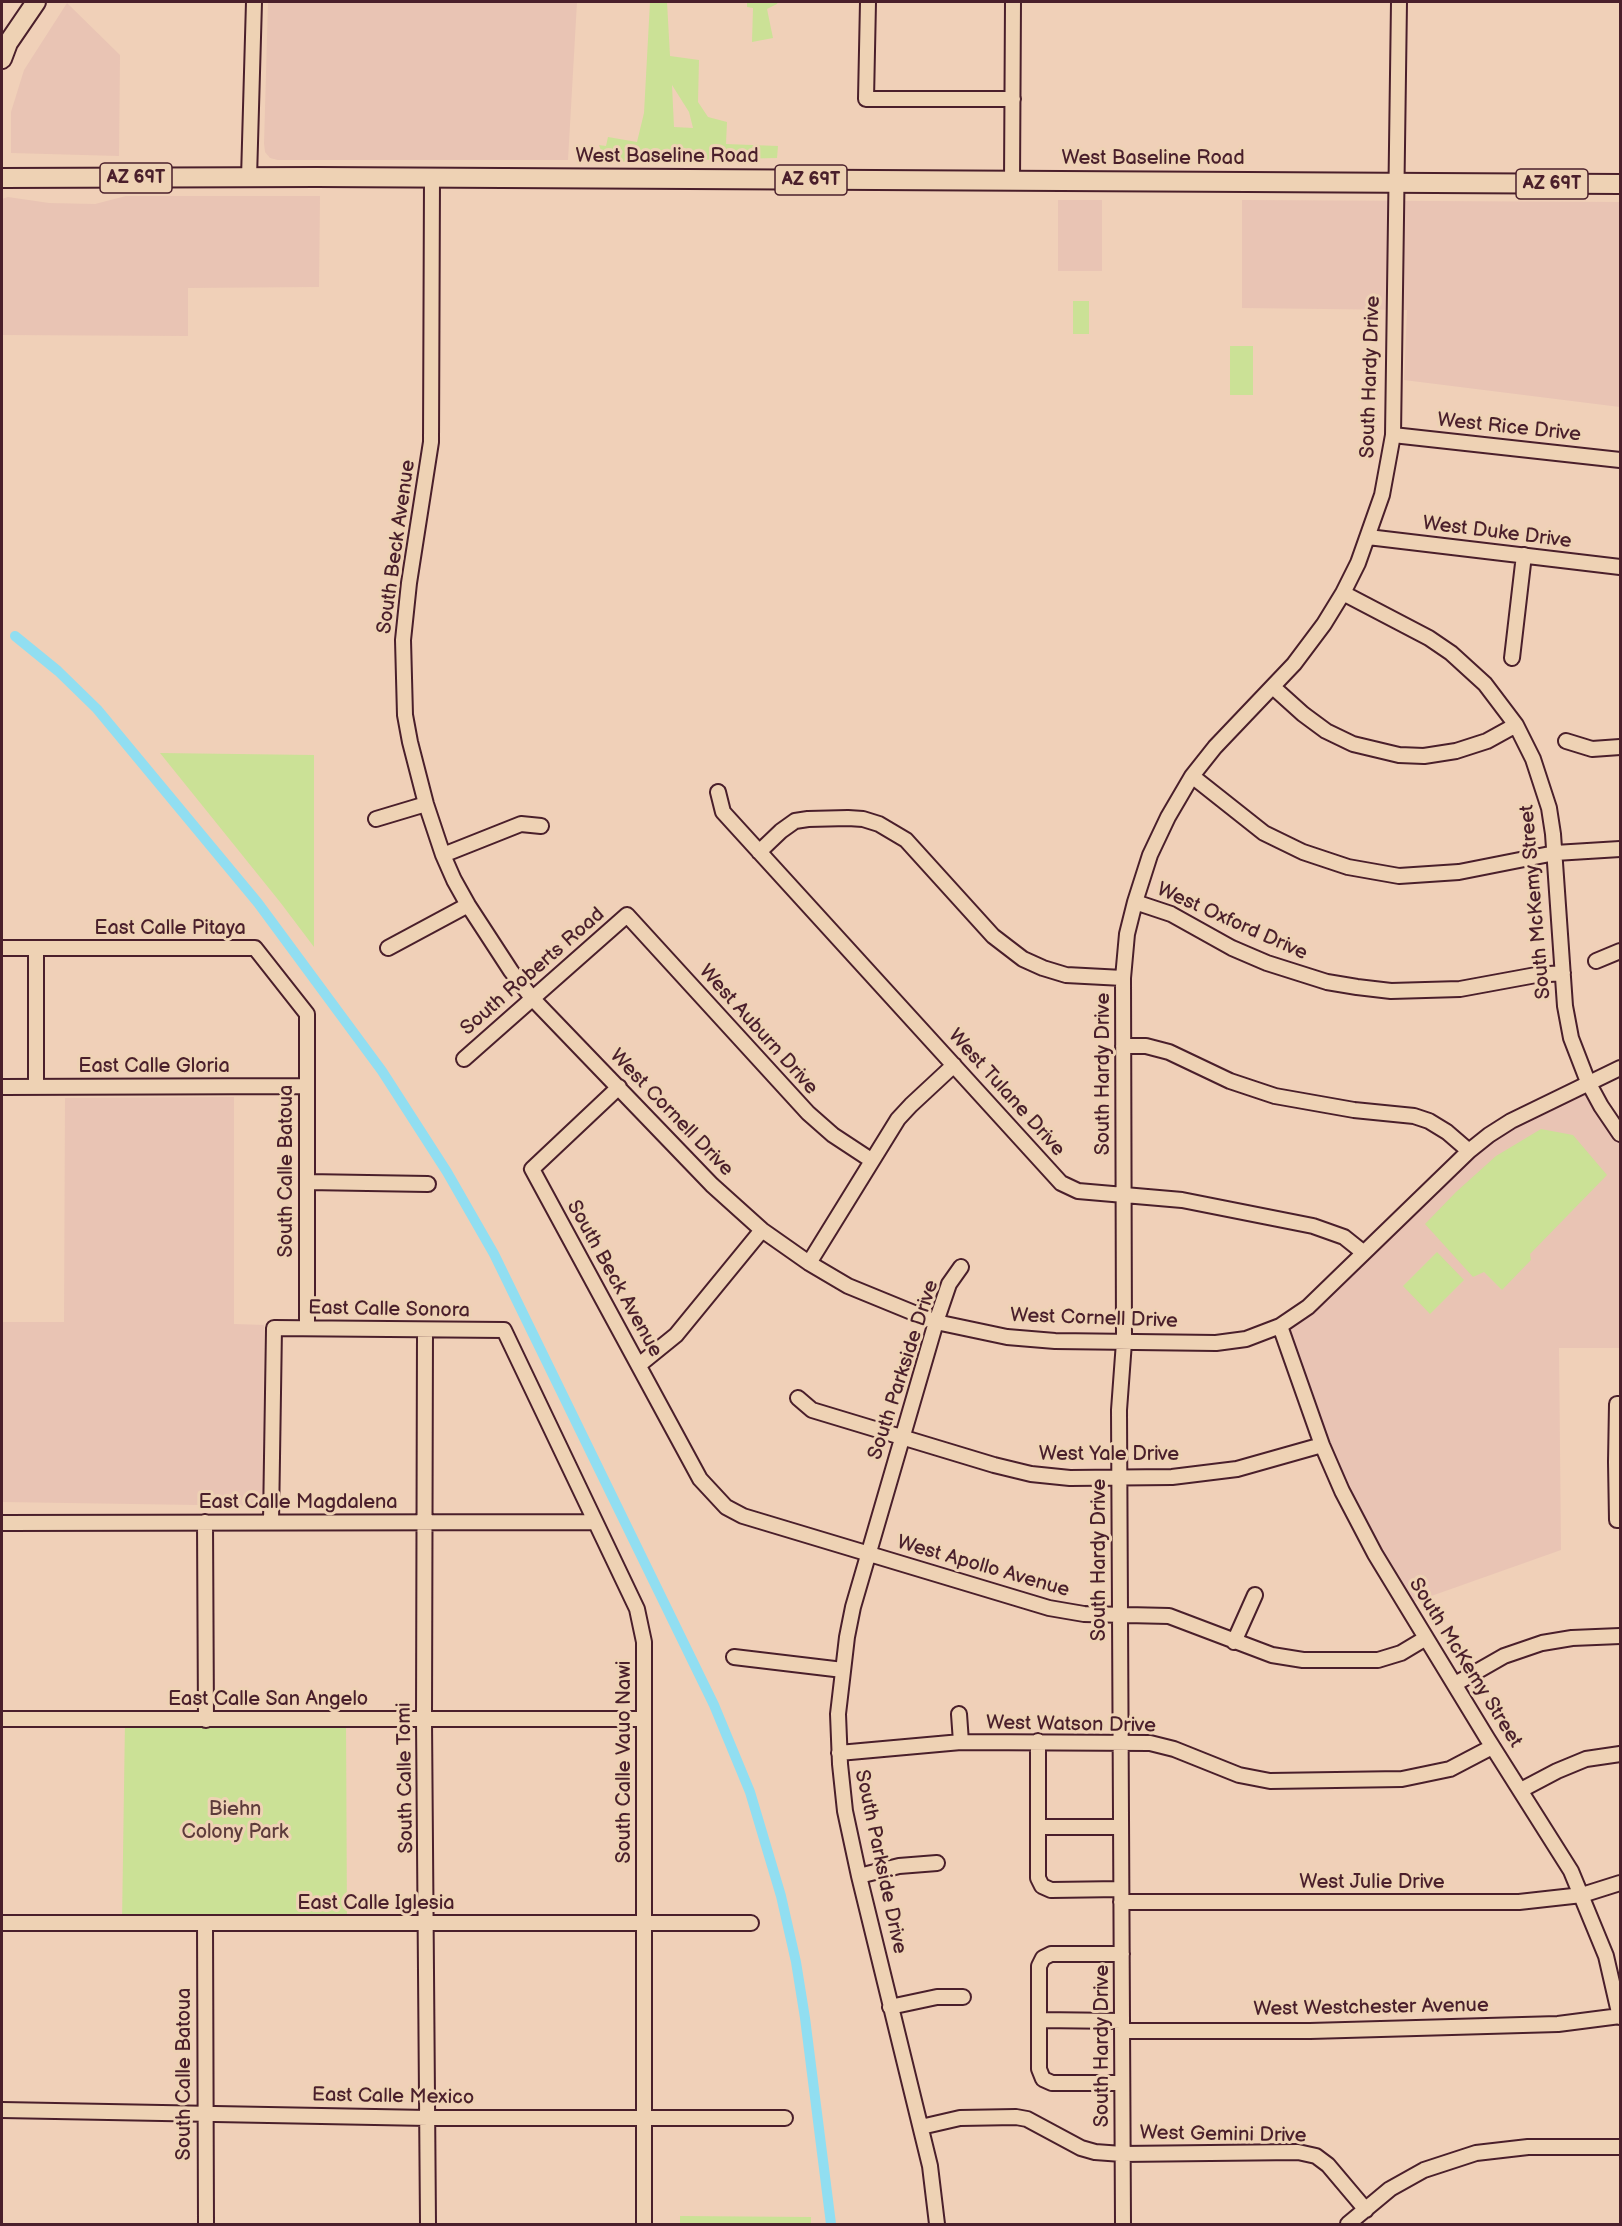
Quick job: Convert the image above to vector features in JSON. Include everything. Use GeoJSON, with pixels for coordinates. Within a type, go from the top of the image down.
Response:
{"type":"FeatureCollection","features":[{"type":"Feature","properties":{"kind":"main road"},"geometry":{"type":"LineString","coordinates":[[2,59],[8,43],[36,2]]}},
{"type":"Feature","properties":{"kind":"main road","name":"West Baseline Road"},"geometry":{"type":"LineString","coordinates":[[2,178],[1620,184]]}},
{"type":"Feature","properties":{"kind":"street"},"geometry":{"type":"LineString","coordinates":[[249,178],[254,2]]}},
{"type":"Feature","properties":{"kind":"street"},"geometry":{"type":"LineString","coordinates":[[868,2],[866,99],[1013,99]]}},
{"type":"Feature","properties":{"kind":"street"},"geometry":{"type":"LineString","coordinates":[[1012,181],[1013,2]]}},
{"type":"Feature","properties":{"kind":"street","name":"South Hardy Drive"},"geometry":{"type":"LineString","coordinates":[[1123,2224],[1120,1378],[1124,1342],[1123,978],[1127,934],[1134,902],[1160,833],[1192,776],[1215,747],[1306,649],[1343,593],[1368,537],[1382,495],[1393,435],[1399,2]]}},
{"type":"Feature","properties":{"kind":"street","name":"South Beck Avenue"},"geometry":{"type":"LineString","coordinates":[[432,178],[431,442],[408,583],[403,640],[405,715],[426,804],[443,855],[468,905],[500,956],[532,998]]}},
{"type":"Feature","properties":{"kind":"street","name":"West Rice Drive"},"geometry":{"type":"LineString","coordinates":[[1393,435],[1620,460]]}},
{"type":"Feature","properties":{"kind":"street","name":"West Duke Drive"},"geometry":{"type":"LineString","coordinates":[[1368,537],[1620,567]]}},
{"type":"Feature","properties":{"kind":"street"},"geometry":{"type":"LineString","coordinates":[[1512,658],[1524,555]]}},
{"type":"Feature","properties":{"kind":"street","name":"South McKemy Street"},"geometry":{"type":"LineString","coordinates":[[1343,593],[1429,638],[1456,657],[1485,684],[1516,725],[1533,759],[1549,808],[1555,853],[1565,1006],[1571,1038],[1588,1082]]}},
{"type":"Feature","properties":{"kind":"street"},"geometry":{"type":"LineString","coordinates":[[1273,687],[1326,731],[1353,744],[1399,755],[1424,756],[1456,752],[1487,741],[1516,725]]}},
{"type":"Feature","properties":{"kind":"street"},"geometry":{"type":"LineString","coordinates":[[1566,741],[1592,749],[1620,747]]}},
{"type":"Feature","properties":{"kind":"street"},"geometry":{"type":"LineString","coordinates":[[1192,776],[1264,833],[1303,852],[1348,867],[1399,876],[1459,872],[1555,853],[1620,849]]}},
{"type":"Feature","properties":{"kind":"street","name":"West Tulane Drive"},"geometry":{"type":"LineString","coordinates":[[718,792],[723,812],[1061,1183],[1078,1191],[1182,1200],[1313,1226],[1344,1237],[1364,1253]]}},
{"type":"Feature","properties":{"kind":"street"},"geometry":{"type":"LineString","coordinates":[[376,819],[426,804]]}},
{"type":"Feature","properties":{"kind":"street"},"geometry":{"type":"LineString","coordinates":[[759,852],[795,821],[848,818],[863,819],[879,824],[906,840],[993,936],[1023,959],[1066,975],[1123,978]]}},
{"type":"Feature","properties":{"kind":"street"},"geometry":{"type":"LineString","coordinates":[[443,855],[520,824],[541,826]]}},
{"type":"Feature","properties":{"kind":"street","name":"West Oxford Drive"},"geometry":{"type":"LineString","coordinates":[[1134,902],[1171,914],[1232,948],[1267,963],[1317,979],[1357,987],[1391,991],[1460,989],[1536,975],[1563,973]]}},
{"type":"Feature","properties":{"kind":"street"},"geometry":{"type":"LineString","coordinates":[[388,948],[468,905]]}},
{"type":"Feature","properties":{"kind":"street","name":"South Roberts Road"},"geometry":{"type":"LineString","coordinates":[[464,1059],[627,915]]}},
{"type":"Feature","properties":{"kind":"street","name":"West Auburn Drive"},"geometry":{"type":"LineString","coordinates":[[627,915],[807,1113],[833,1135],[872,1160]]}},
{"type":"Feature","properties":{"kind":"street","name":"East Calle Pitaya"},"geometry":{"type":"LineString","coordinates":[[2,948],[255,948],[307,1014]]}},
{"type":"Feature","properties":{"kind":"street"},"geometry":{"type":"LineString","coordinates":[[36,948],[36,1087]]}},
{"type":"Feature","properties":{"kind":"street"},"geometry":{"type":"LineString","coordinates":[[1596,961],[1620,951]]}},
{"type":"Feature","properties":{"kind":"street","name":"West Cornell Drive"},"geometry":{"type":"LineString","coordinates":[[532,998],[712,1185],[762,1230],[809,1263],[848,1286],[936,1322],[1007,1337],[1055,1341],[1216,1343],[1246,1339],[1280,1326],[1308,1307],[1469,1151],[1489,1135],[1510,1121],[1620,1068]]}},
{"type":"Feature","properties":{"kind":"street","name":"South Calle Batoua"},"geometry":{"type":"LineString","coordinates":[[307,1014],[307,1328]]}},
{"type":"Feature","properties":{"kind":"street"},"geometry":{"type":"LineString","coordinates":[[1123,1046],[1146,1046],[1169,1052],[1230,1081],[1275,1096],[1354,1110],[1414,1116],[1429,1121],[1447,1132],[1469,1151]]}},
{"type":"Feature","properties":{"kind":"street"},"geometry":{"type":"LineString","coordinates":[[809,1263],[898,1119],[954,1065]]}},
{"type":"Feature","properties":{"kind":"street"},"geometry":{"type":"LineString","coordinates":[[1588,1082],[1620,1134]]}},
{"type":"Feature","properties":{"kind":"street","name":"East Calle Gloria"},"geometry":{"type":"LineString","coordinates":[[2,1088],[307,1086]]}},
{"type":"Feature","properties":{"kind":"street","name":"South Beck Avenue"},"geometry":{"type":"LineString","coordinates":[[619,1087],[532,1168],[700,1479],[726,1507]]}},
{"type":"Feature","properties":{"kind":"street"},"geometry":{"type":"LineString","coordinates":[[307,1182],[428,1184]]}},
{"type":"Feature","properties":{"kind":"street"},"geometry":{"type":"LineString","coordinates":[[639,1365],[676,1335],[762,1230]]}},
{"type":"Feature","properties":{"kind":"street","name":"South Parkside Drive"},"geometry":{"type":"LineString","coordinates":[[936,2224],[930,2166],[890,2007],[845,1811],[839,1753],[838,1714],[853,1606],[936,1322],[949,1284],[961,1267]]}},
{"type":"Feature","properties":{"kind":"street","name":"South McKemy Street"},"geometry":{"type":"LineString","coordinates":[[1280,1326],[1322,1445],[1342,1491],[1375,1554],[1492,1747],[1571,1871],[1606,1956],[1620,2016]]}},
{"type":"Feature","properties":{"kind":"street","name":"East Calle Sonora"},"geometry":{"type":"LineString","coordinates":[[271,1522],[274,1328],[504,1330]]}},
{"type":"Feature","properties":{"kind":"street","name":"South Calle Tomi"},"geometry":{"type":"LineString","coordinates":[[425,1330],[424,1720],[428,2224]]}},
{"type":"Feature","properties":{"kind":"street","name":"South Calle Vauo Nawi"},"geometry":{"type":"LineString","coordinates":[[504,1330],[638,1609],[644,1642],[644,2224]]}},
{"type":"Feature","properties":{"kind":"street","name":"West Yale Drive"},"geometry":{"type":"LineString","coordinates":[[798,1398],[812,1410],[902,1437],[1031,1474],[1070,1478],[1172,1477],[1237,1469],[1322,1445]]}},
{"type":"Feature","properties":{"kind":"street"},"geometry":{"type":"LineString","coordinates":[[1618,1404],[1619,1520]]}},
{"type":"Feature","properties":{"kind":"street","name":"West Apollo Avenue"},"geometry":{"type":"LineString","coordinates":[[726,1507],[743,1516],[1049,1608],[1084,1614],[1169,1616],[1272,1655],[1303,1660],[1378,1660],[1401,1653],[1426,1638]]}},
{"type":"Feature","properties":{"kind":"street"},"geometry":{"type":"LineString","coordinates":[[205,1522],[206,1720]]}},
{"type":"Feature","properties":{"kind":"street","name":"East Calle Magdalena"},"geometry":{"type":"LineString","coordinates":[[2,1523],[595,1522]]}},
{"type":"Feature","properties":{"kind":"street"},"geometry":{"type":"LineString","coordinates":[[1234,1642],[1255,1596]]}},
{"type":"Feature","properties":{"kind":"street"},"geometry":{"type":"LineString","coordinates":[[1455,1684],[1504,1656],[1542,1643],[1572,1638],[1620,1636]]}},
{"type":"Feature","properties":{"kind":"street"},"geometry":{"type":"LineString","coordinates":[[734,1657],[843,1670]]}},
{"type":"Feature","properties":{"kind":"street","name":"West Watson Drive"},"geometry":{"type":"LineString","coordinates":[[959,1714],[961,1742]]}},
{"type":"Feature","properties":{"kind":"street","name":"East Calle San Angelo"},"geometry":{"type":"LineString","coordinates":[[2,1719],[643,1719]]}},
{"type":"Feature","properties":{"kind":"street"},"geometry":{"type":"LineString","coordinates":[[1038,1741],[1039,1827],[1121,1827]]}},
{"type":"Feature","properties":{"kind":"street","name":"West Watson Drive"},"geometry":{"type":"LineString","coordinates":[[839,1753],[961,1742],[1150,1743],[1239,1775],[1270,1781],[1402,1779],[1450,1769],[1492,1747]]}},
{"type":"Feature","properties":{"kind":"street"},"geometry":{"type":"LineString","coordinates":[[1521,1790],[1586,1759],[1620,1754]]}},
{"type":"Feature","properties":{"kind":"street","name":"West Julie Drive"},"geometry":{"type":"LineString","coordinates":[[1039,1827],[1038,1878],[1042,1886],[1051,1890],[1121,1896],[1518,1902],[1582,1895],[1620,1884]]}},
{"type":"Feature","properties":{"kind":"street"},"geometry":{"type":"LineString","coordinates":[[859,1876],[899,1866],[937,1863]]}},
{"type":"Feature","properties":{"kind":"street","name":"East Calle Iglesia"},"geometry":{"type":"LineString","coordinates":[[2,1923],[752,1923]]}},
{"type":"Feature","properties":{"kind":"street","name":"South Calle Batoua"},"geometry":{"type":"LineString","coordinates":[[205,1924],[206,2224]]}},
{"type":"Feature","properties":{"kind":"street"},"geometry":{"type":"LineString","coordinates":[[1122,1954],[1051,1954],[1043,1958],[1039,1966],[1039,2069],[1043,2079],[1052,2083],[1122,2083]]}},
{"type":"Feature","properties":{"kind":"street"},"geometry":{"type":"LineString","coordinates":[[890,2007],[937,1997],[963,1997]]}},
{"type":"Feature","properties":{"kind":"street","name":"West Westchester Avenue"},"geometry":{"type":"LineString","coordinates":[[1039,2020],[1122,2026],[1310,2031],[1558,2024],[1620,2016]]}},
{"type":"Feature","properties":{"kind":"street","name":"East Calle Mexico"},"geometry":{"type":"LineString","coordinates":[[2,2110],[428,2118],[784,2118]]}},
{"type":"Feature","properties":{"kind":"street","name":"West Gemini Drive"},"geometry":{"type":"LineString","coordinates":[[921,2127],[960,2118],[1016,2117],[1027,2120],[1081,2148],[1095,2152],[1122,2154],[1299,2152],[1316,2156],[1328,2165],[1366,2210]]}},
{"type":"Feature","properties":{"kind":"street"},"geometry":{"type":"LineString","coordinates":[[1348,2224],[1390,2190],[1424,2170],[1476,2153],[1528,2147],[1620,2147]]}},
{"type":"Feature","properties":{"kind":"shaded area"},"geometry":{"type":"Polygon","coordinates":[[[268,2],[577,2],[568,160],[278,160],[270,158],[265,152],[264,144],[268,2]]]}},
{"type":"Feature","properties":{"kind":"shaded area"},"geometry":{"type":"Polygon","coordinates":[[[67,3],[120,55],[119,156],[11,153],[11,112],[24,70],[67,3]]]}},
{"type":"Feature","properties":{"kind":"shaded area"},"geometry":{"type":"Polygon","coordinates":[[[126,196],[320,196],[319,287],[188,288],[188,336],[2,335],[2,199],[8,197],[49,203],[95,204],[126,196]]]}},
{"type":"Feature","properties":{"kind":"shaded area"},"geometry":{"type":"Polygon","coordinates":[[[1058,200],[1102,200],[1102,271],[1058,271],[1058,200]]]}},
{"type":"Feature","properties":{"kind":"shaded area"},"geometry":{"type":"Polygon","coordinates":[[[1242,200],[1620,202],[1620,407],[1404,380],[1407,310],[1242,308],[1242,200]]]}},
{"type":"Feature","properties":{"kind":"shaded area"},"geometry":{"type":"Polygon","coordinates":[[[1588,1082],[1620,1134],[1620,1348],[1559,1348],[1561,1550],[1406,1605],[1342,1491],[1280,1326],[1469,1151],[1588,1082]]]}},
{"type":"Feature","properties":{"kind":"shaded area"},"geometry":{"type":"Polygon","coordinates":[[[234,1097],[234,1324],[264,1325],[263,1506],[2,1502],[2,1322],[64,1322],[65,1098],[234,1097]]]}},
{"type":"Feature","properties":{"kind":"green space"},"geometry":{"type":"Polygon","coordinates":[[[650,2],[667,2],[670,56],[699,60],[698,102],[708,117],[727,122],[726,144],[778,146],[777,158],[605,162],[599,145],[606,146],[608,137],[637,142],[644,113],[650,2]],[[672,85],[674,127],[693,128],[689,112],[672,85]]]}},
{"type":"Feature","properties":{"kind":"green space"},"geometry":{"type":"Polygon","coordinates":[[[747,2],[778,2],[767,9],[773,38],[752,42],[753,8],[747,7],[747,2]]]}},
{"type":"Feature","properties":{"kind":"green space"},"geometry":{"type":"Polygon","coordinates":[[[1073,301],[1089,301],[1089,334],[1073,334],[1073,301]]]}},
{"type":"Feature","properties":{"kind":"green space"},"geometry":{"type":"Polygon","coordinates":[[[1230,346],[1253,346],[1253,395],[1230,395],[1230,346]]]}},
{"type":"Feature","properties":{"kind":"green space"},"geometry":{"type":"Polygon","coordinates":[[[160,753],[314,755],[314,947],[280,902],[160,753]]]}},
{"type":"Feature","properties":{"kind":"green space"},"geometry":{"type":"Polygon","coordinates":[[[1541,1129],[1573,1135],[1607,1175],[1530,1254],[1531,1260],[1502,1290],[1484,1272],[1473,1277],[1425,1224],[1496,1156],[1541,1129]]]}},
{"type":"Feature","properties":{"kind":"green space"},"geometry":{"type":"Polygon","coordinates":[[[1437,1252],[1464,1280],[1430,1314],[1403,1286],[1437,1252]]]}},
{"type":"Feature","properties":{"kind":"green space","name":"Biehn Colony Park"},"geometry":{"type":"Polygon","coordinates":[[[125,1720],[346,1720],[347,1924],[122,1923],[125,1720]]]}},
{"type":"Feature","properties":{"kind":"green space"},"geometry":{"type":"Polygon","coordinates":[[[680,2216],[811,2217],[811,2224],[680,2224],[680,2216]]]}},
{"type":"Feature","properties":{"kind":"waterway"},"geometry":{"type":"LineString","coordinates":[[15,636],[58,671],[97,709],[258,903],[382,1071],[447,1172],[494,1254],[714,1705],[750,1792],[781,1896],[796,1962],[831,2224]]}}]}
